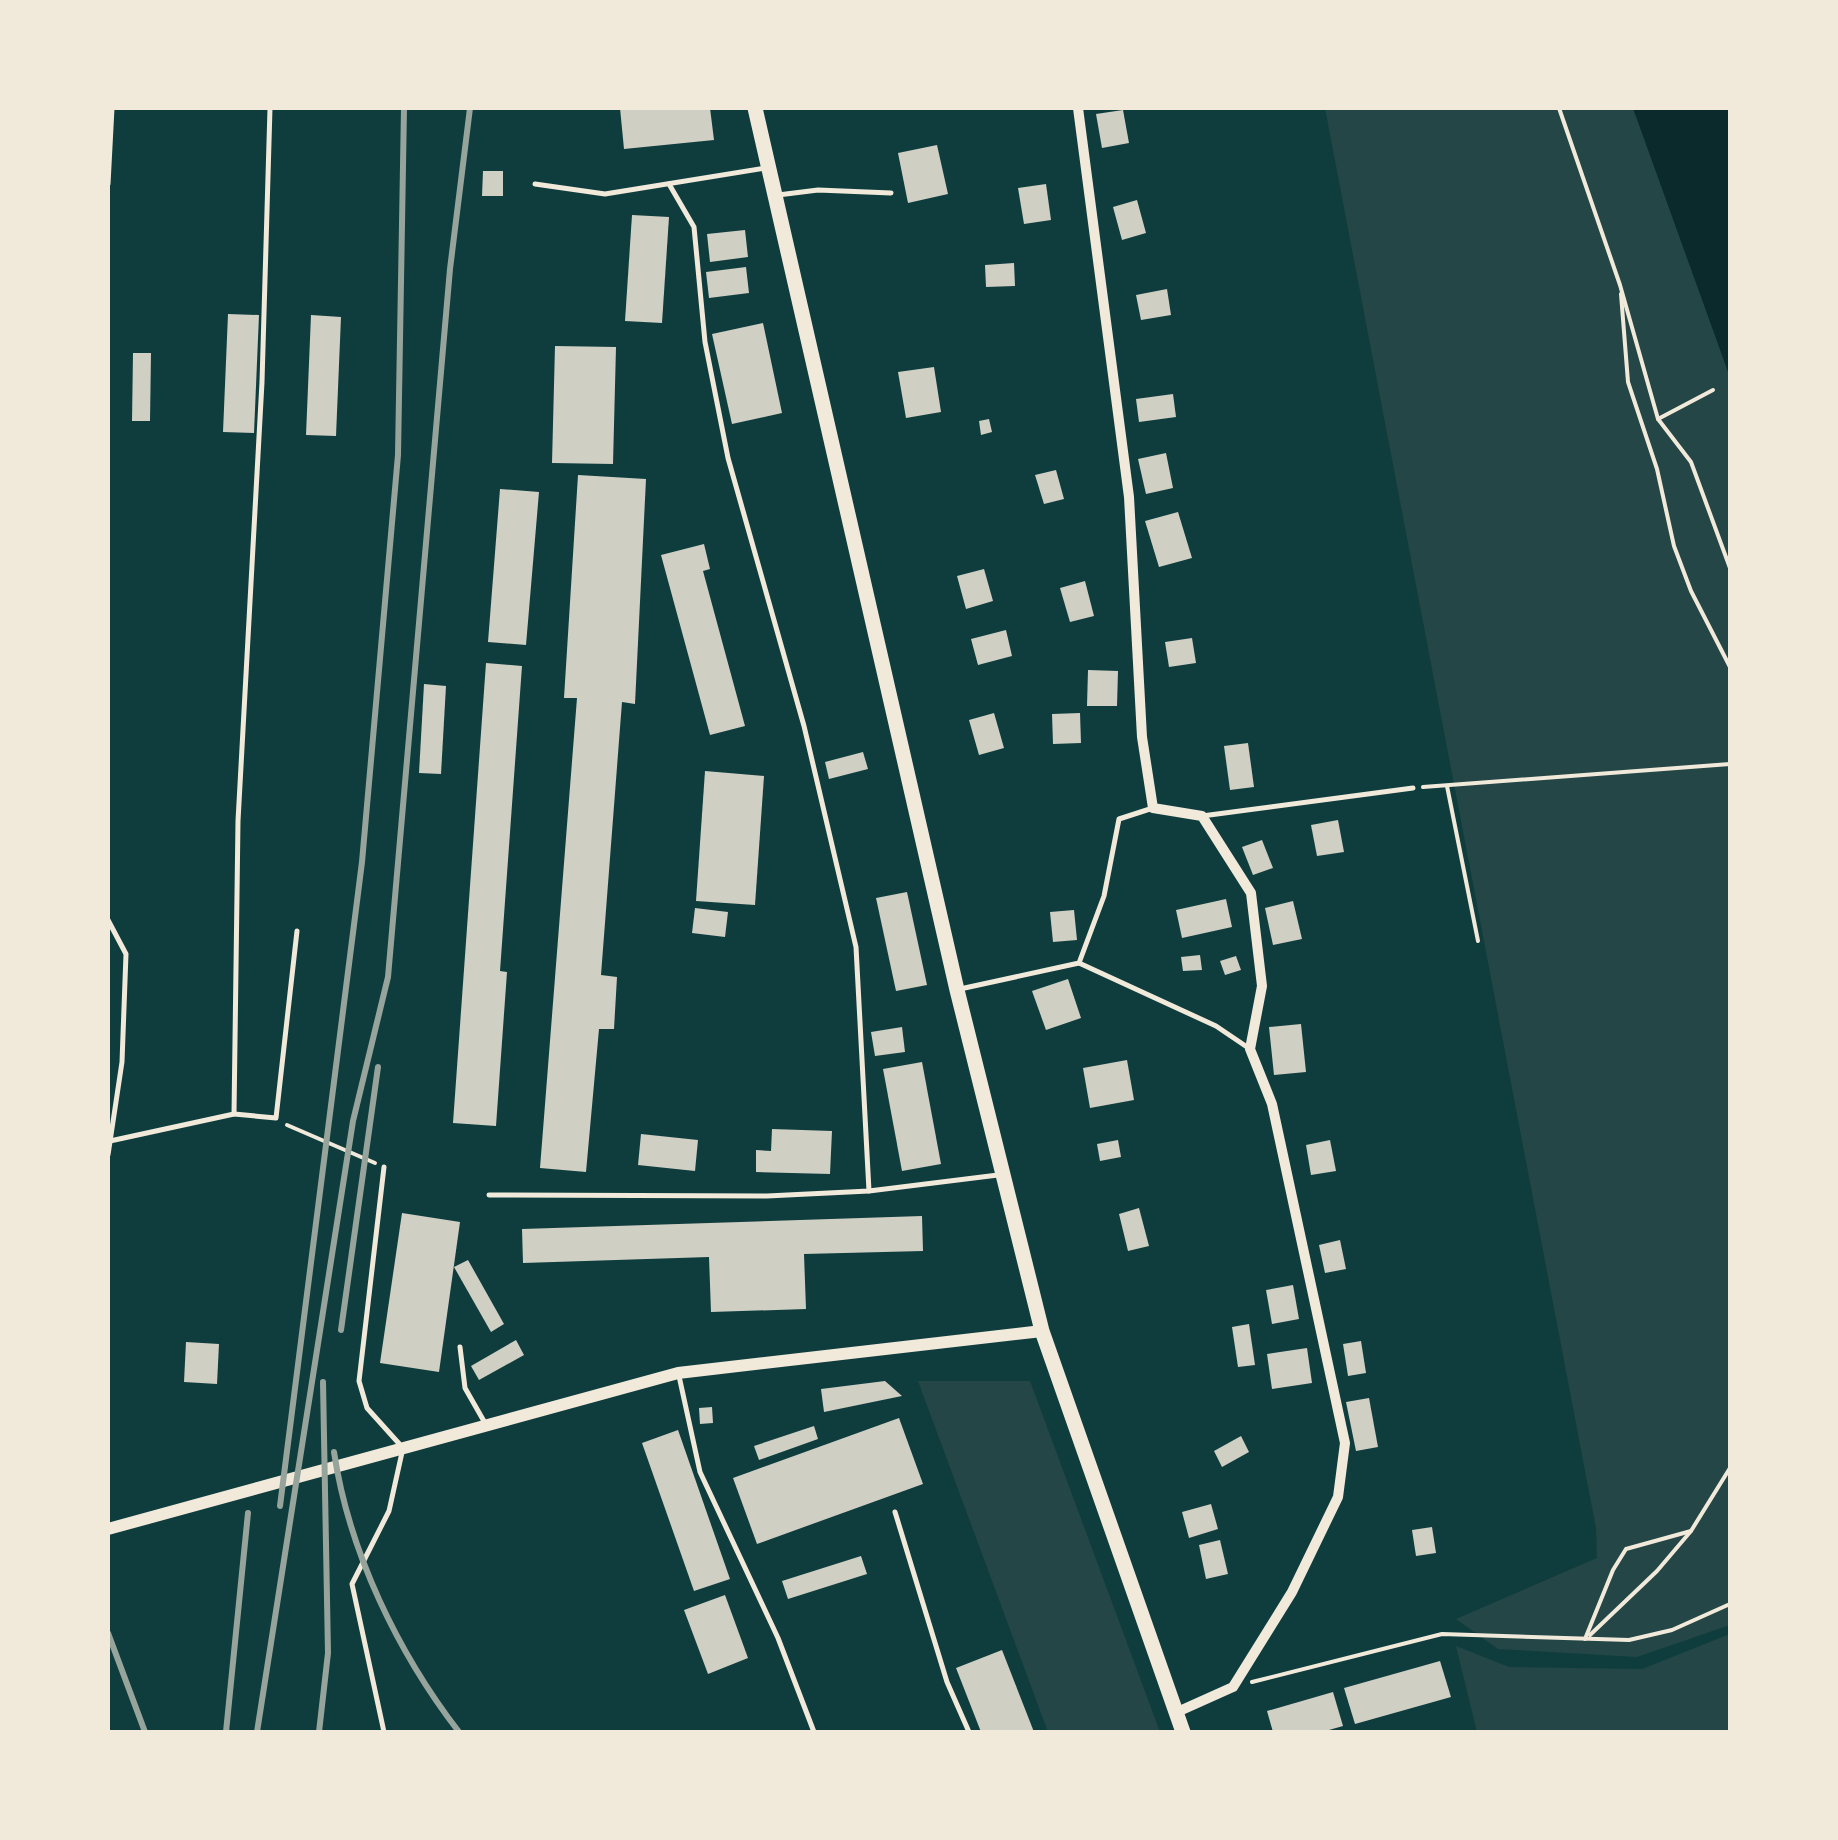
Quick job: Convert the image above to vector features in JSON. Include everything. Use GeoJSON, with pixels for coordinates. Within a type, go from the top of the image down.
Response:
{"type":"FeatureCollection","features":[{"type":"Feature","properties":{"kind":"main road"},"geometry":{"type":"LineString","coordinates":[[755,108],[957,990],[1042,1331],[1182,1732]]}},
{"type":"Feature","properties":{"kind":"street"},"geometry":{"type":"LineString","coordinates":[[1078,108],[1129,497],[1142,736],[1153,808],[1202,816],[1251,893],[1262,986],[1250,1050],[1272,1104],[1345,1444],[1338,1497],[1292,1592],[1233,1687],[1176,1714]]}},
{"type":"Feature","properties":{"kind":"street"},"geometry":{"type":"LineString","coordinates":[[108,1529],[678,1373],[1042,1331]]}},
{"type":"Feature","properties":{"kind":"lane"},"geometry":{"type":"LineString","coordinates":[[108,184],[112,108]]}},
{"type":"Feature","properties":{"kind":"lane"},"geometry":{"type":"LineString","coordinates":[[234,1114],[238,822],[262,382],[270,108]]}},
{"type":"Feature","properties":{"kind":"lane"},"geometry":{"type":"LineString","coordinates":[[536,184],[605,194],[769,168]]}},
{"type":"Feature","properties":{"kind":"lane"},"geometry":{"type":"LineString","coordinates":[[669,184],[694,227],[704,342],[728,458],[804,726],[856,947],[869,1191]]}},
{"type":"Feature","properties":{"kind":"lane"},"geometry":{"type":"LineString","coordinates":[[775,196],[818,190],[892,193]]}},
{"type":"Feature","properties":{"kind":"lane"},"geometry":{"type":"LineString","coordinates":[[1202,816],[1413,788]]}},
{"type":"Feature","properties":{"kind":"lane"},"geometry":{"type":"LineString","coordinates":[[1079,963],[1104,896],[1119,819],[1153,808]]}},
{"type":"Feature","properties":{"kind":"lane"},"geometry":{"type":"LineString","coordinates":[[108,920],[126,954],[122,1062],[108,1155]]}},
{"type":"Feature","properties":{"kind":"lane"},"geometry":{"type":"LineString","coordinates":[[110,1142],[234,1114],[276,1118],[297,932]]}},
{"type":"Feature","properties":{"kind":"lane"},"geometry":{"type":"LineString","coordinates":[[957,990],[1079,963],[1216,1026],[1250,1050]]}},
{"type":"Feature","properties":{"kind":"lane"},"geometry":{"type":"LineString","coordinates":[[384,1166],[359,1381],[367,1408],[403,1448],[389,1511],[352,1584],[384,1732]]}},
{"type":"Feature","properties":{"kind":"lane"},"geometry":{"type":"LineString","coordinates":[[489,1195],[767,1196],[869,1191],[1001,1175]]}},
{"type":"Feature","properties":{"kind":"lane"},"geometry":{"type":"LineString","coordinates":[[460,1347],[465,1388],[486,1425]]}},
{"type":"Feature","properties":{"kind":"lane"},"geometry":{"type":"LineString","coordinates":[[678,1373],[700,1472],[778,1638],[814,1732]]}},
{"type":"Feature","properties":{"kind":"lane"},"geometry":{"type":"LineString","coordinates":[[895,1512],[947,1682],[969,1732]]}},
{"type":"Feature","properties":{"kind":"path"},"geometry":{"type":"LineString","coordinates":[[1559,108],[1620,285],[1658,419],[1691,462],[1730,568]]}},
{"type":"Feature","properties":{"kind":"path"},"geometry":{"type":"LineString","coordinates":[[1620,285],[1628,382],[1638,423],[1657,469],[1674,546],[1691,592],[1730,667]]}},
{"type":"Feature","properties":{"kind":"path"},"geometry":{"type":"LineString","coordinates":[[1658,419],[1713,390]]}},
{"type":"Feature","properties":{"kind":"path"},"geometry":{"type":"LineString","coordinates":[[1413,788],[1730,764]]}},
{"type":"Feature","properties":{"kind":"path"},"geometry":{"type":"LineString","coordinates":[[1447,786],[1478,941]]}},
{"type":"Feature","properties":{"kind":"path"},"geometry":{"type":"LineString","coordinates":[[276,1118],[384,1166]]}},
{"type":"Feature","properties":{"kind":"path"},"geometry":{"type":"LineString","coordinates":[[1585,1638],[1657,1571],[1691,1531],[1730,1468]]}},
{"type":"Feature","properties":{"kind":"path"},"geometry":{"type":"LineString","coordinates":[[1585,1638],[1613,1570],[1626,1550],[1691,1531]]}},
{"type":"Feature","properties":{"kind":"path"},"geometry":{"type":"LineString","coordinates":[[1233,1687],[1442,1634],[1644,1637],[1730,1604]]}},
{"type":"Feature","properties":{"kind":"shaded area"},"geometry":{"type":"Polygon","coordinates":[[[1325,108],[1633,108],[1730,377],[1730,1625],[1637,1657],[1498,1649],[1456,1619],[1597,1558],[1596,1528],[1325,108]]]}},
{"type":"Feature","properties":{"kind":"shaded area"},"geometry":{"type":"Polygon","coordinates":[[[1633,108],[1730,108],[1730,377],[1633,108]]]}},
{"type":"Feature","properties":{"kind":"shaded area"},"geometry":{"type":"Polygon","coordinates":[[[918,1381],[1030,1381],[1160,1732],[1048,1732],[918,1381]]]}},
{"type":"Feature","properties":{"kind":"shaded area"},"geometry":{"type":"Polygon","coordinates":[[[1730,1634],[1730,1732],[1477,1732],[1456,1646],[1509,1667],[1642,1669],[1730,1634]]]}},
{"type":"Feature","properties":{"kind":"building"},"geometry":{"type":"Polygon","coordinates":[[[620,108],[710,108],[714,140],[624,149],[620,108]]]}},
{"type":"Feature","properties":{"kind":"building"},"geometry":{"type":"Polygon","coordinates":[[[1123,110],[1129,143],[1102,148],[1096,114],[1123,110]]]}},
{"type":"Feature","properties":{"kind":"building"},"geometry":{"type":"Polygon","coordinates":[[[937,145],[948,194],[908,203],[898,153],[937,145]]]}},
{"type":"Feature","properties":{"kind":"building"},"geometry":{"type":"Polygon","coordinates":[[[483,171],[503,171],[503,196],[482,196],[483,171]]]}},
{"type":"Feature","properties":{"kind":"building"},"geometry":{"type":"Polygon","coordinates":[[[1046,184],[1051,220],[1024,224],[1018,188],[1046,184]]]}},
{"type":"Feature","properties":{"kind":"building"},"geometry":{"type":"Polygon","coordinates":[[[1137,200],[1146,233],[1122,240],[1113,207],[1137,200]]]}},
{"type":"Feature","properties":{"kind":"building"},"geometry":{"type":"Polygon","coordinates":[[[632,215],[669,217],[662,323],[625,321],[632,215]]]}},
{"type":"Feature","properties":{"kind":"building"},"geometry":{"type":"Polygon","coordinates":[[[745,230],[748,257],[710,262],[707,234],[745,230]]]}},
{"type":"Feature","properties":{"kind":"building"},"geometry":{"type":"Polygon","coordinates":[[[1014,263],[1015,286],[986,287],[985,265],[1014,263]]]}},
{"type":"Feature","properties":{"kind":"building"},"geometry":{"type":"Polygon","coordinates":[[[746,267],[749,293],[709,298],[706,272],[746,267]]]}},
{"type":"Feature","properties":{"kind":"building"},"geometry":{"type":"Polygon","coordinates":[[[1167,289],[1171,315],[1141,320],[1136,295],[1167,289]]]}},
{"type":"Feature","properties":{"kind":"building"},"geometry":{"type":"Polygon","coordinates":[[[228,314],[259,315],[254,433],[223,432],[228,314]]]}},
{"type":"Feature","properties":{"kind":"building"},"geometry":{"type":"Polygon","coordinates":[[[311,315],[341,317],[336,436],[306,435],[311,315]]]}},
{"type":"Feature","properties":{"kind":"building"},"geometry":{"type":"Polygon","coordinates":[[[763,323],[782,413],[732,424],[712,334],[763,323]]]}},
{"type":"Feature","properties":{"kind":"building"},"geometry":{"type":"Polygon","coordinates":[[[555,346],[616,347],[613,464],[552,463],[555,346]]]}},
{"type":"Feature","properties":{"kind":"building"},"geometry":{"type":"Polygon","coordinates":[[[133,353],[151,353],[150,421],[132,421],[133,353]]]}},
{"type":"Feature","properties":{"kind":"building"},"geometry":{"type":"Polygon","coordinates":[[[934,367],[941,412],[906,418],[898,372],[934,367]]]}},
{"type":"Feature","properties":{"kind":"building"},"geometry":{"type":"Polygon","coordinates":[[[1173,394],[1176,417],[1139,422],[1136,399],[1173,394]]]}},
{"type":"Feature","properties":{"kind":"building"},"geometry":{"type":"Polygon","coordinates":[[[989,419],[992,432],[981,435],[979,421],[989,419]]]}},
{"type":"Feature","properties":{"kind":"building"},"geometry":{"type":"Polygon","coordinates":[[[1166,453],[1173,488],[1146,494],[1138,459],[1166,453]]]}},
{"type":"Feature","properties":{"kind":"building"},"geometry":{"type":"Polygon","coordinates":[[[1056,470],[1064,499],[1044,504],[1035,475],[1056,470]]]}},
{"type":"Feature","properties":{"kind":"building"},"geometry":{"type":"Polygon","coordinates":[[[578,475],[646,479],[635,704],[622,702],[601,975],[617,977],[614,1029],[599,1029],[586,1172],[540,1168],[577,698],[564,698],[578,475]]]}},
{"type":"Feature","properties":{"kind":"building"},"geometry":{"type":"Polygon","coordinates":[[[500,489],[539,492],[526,645],[488,642],[500,489]]]}},
{"type":"Feature","properties":{"kind":"building"},"geometry":{"type":"Polygon","coordinates":[[[1178,512],[1192,558],[1159,567],[1145,521],[1178,512]]]}},
{"type":"Feature","properties":{"kind":"building"},"geometry":{"type":"Polygon","coordinates":[[[704,544],[710,569],[703,571],[745,726],[710,735],[661,555],[704,544]]]}},
{"type":"Feature","properties":{"kind":"building"},"geometry":{"type":"Polygon","coordinates":[[[984,569],[993,601],[966,609],[957,576],[984,569]]]}},
{"type":"Feature","properties":{"kind":"building"},"geometry":{"type":"Polygon","coordinates":[[[1085,581],[1094,616],[1070,622],[1060,588],[1085,581]]]}},
{"type":"Feature","properties":{"kind":"building"},"geometry":{"type":"Polygon","coordinates":[[[1006,630],[1012,656],[978,665],[971,639],[1006,630]]]}},
{"type":"Feature","properties":{"kind":"building"},"geometry":{"type":"Polygon","coordinates":[[[1192,638],[1196,663],[1169,667],[1165,642],[1192,638]]]}},
{"type":"Feature","properties":{"kind":"building"},"geometry":{"type":"Polygon","coordinates":[[[486,663],[522,666],[500,971],[507,972],[496,1126],[453,1123],[486,663]]]}},
{"type":"Feature","properties":{"kind":"building"},"geometry":{"type":"Polygon","coordinates":[[[1088,670],[1118,671],[1117,706],[1087,706],[1088,670]]]}},
{"type":"Feature","properties":{"kind":"building"},"geometry":{"type":"Polygon","coordinates":[[[424,684],[446,686],[441,774],[419,773],[424,684]]]}},
{"type":"Feature","properties":{"kind":"building"},"geometry":{"type":"Polygon","coordinates":[[[994,713],[1004,748],[979,755],[969,720],[994,713]]]}},
{"type":"Feature","properties":{"kind":"building"},"geometry":{"type":"Polygon","coordinates":[[[1080,713],[1081,743],[1053,744],[1052,714],[1080,713]]]}},
{"type":"Feature","properties":{"kind":"building"},"geometry":{"type":"Polygon","coordinates":[[[1248,743],[1254,787],[1230,790],[1224,746],[1248,743]]]}},
{"type":"Feature","properties":{"kind":"building"},"geometry":{"type":"Polygon","coordinates":[[[863,752],[868,769],[829,779],[825,762],[863,752]]]}},
{"type":"Feature","properties":{"kind":"building"},"geometry":{"type":"Polygon","coordinates":[[[705,771],[764,776],[755,905],[696,901],[705,771]]]}},
{"type":"Feature","properties":{"kind":"building"},"geometry":{"type":"Polygon","coordinates":[[[1338,820],[1344,852],[1317,856],[1311,825],[1338,820]]]}},
{"type":"Feature","properties":{"kind":"building"},"geometry":{"type":"Polygon","coordinates":[[[1262,840],[1273,868],[1253,875],[1242,847],[1262,840]]]}},
{"type":"Feature","properties":{"kind":"building"},"geometry":{"type":"Polygon","coordinates":[[[907,892],[927,985],[896,991],[876,898],[907,892]]]}},
{"type":"Feature","properties":{"kind":"building"},"geometry":{"type":"Polygon","coordinates":[[[1226,899],[1232,927],[1182,938],[1176,910],[1226,899]]]}},
{"type":"Feature","properties":{"kind":"building"},"geometry":{"type":"Polygon","coordinates":[[[1293,901],[1302,939],[1273,945],[1265,908],[1293,901]]]}},
{"type":"Feature","properties":{"kind":"building"},"geometry":{"type":"Polygon","coordinates":[[[695,908],[728,912],[725,937],[692,933],[695,908]]]}},
{"type":"Feature","properties":{"kind":"building"},"geometry":{"type":"Polygon","coordinates":[[[1074,910],[1077,940],[1053,942],[1050,912],[1074,910]]]}},
{"type":"Feature","properties":{"kind":"building"},"geometry":{"type":"Polygon","coordinates":[[[1200,955],[1202,970],[1183,971],[1181,957],[1200,955]]]}},
{"type":"Feature","properties":{"kind":"building"},"geometry":{"type":"Polygon","coordinates":[[[1236,956],[1241,970],[1225,975],[1220,961],[1236,956]]]}},
{"type":"Feature","properties":{"kind":"building"},"geometry":{"type":"Polygon","coordinates":[[[1068,979],[1081,1018],[1046,1030],[1032,991],[1068,979]]]}},
{"type":"Feature","properties":{"kind":"building"},"geometry":{"type":"Polygon","coordinates":[[[1301,1024],[1306,1072],[1274,1075],[1269,1027],[1301,1024]]]}},
{"type":"Feature","properties":{"kind":"building"},"geometry":{"type":"Polygon","coordinates":[[[902,1027],[905,1052],[875,1056],[871,1032],[902,1027]]]}},
{"type":"Feature","properties":{"kind":"building"},"geometry":{"type":"Polygon","coordinates":[[[1127,1060],[1134,1100],[1090,1108],[1083,1068],[1127,1060]]]}},
{"type":"Feature","properties":{"kind":"building"},"geometry":{"type":"Polygon","coordinates":[[[922,1062],[941,1164],[902,1171],[883,1069],[922,1062]]]}},
{"type":"Feature","properties":{"kind":"building"},"geometry":{"type":"Polygon","coordinates":[[[772,1129],[832,1131],[830,1174],[756,1172],[756,1150],[771,1151],[772,1129]]]}},
{"type":"Feature","properties":{"kind":"building"},"geometry":{"type":"Polygon","coordinates":[[[641,1134],[698,1140],[695,1171],[638,1165],[641,1134]]]}},
{"type":"Feature","properties":{"kind":"building"},"geometry":{"type":"Polygon","coordinates":[[[1118,1140],[1121,1157],[1100,1161],[1097,1144],[1118,1140]]]}},
{"type":"Feature","properties":{"kind":"building"},"geometry":{"type":"Polygon","coordinates":[[[1330,1140],[1336,1171],[1311,1175],[1306,1145],[1330,1140]]]}},
{"type":"Feature","properties":{"kind":"building"},"geometry":{"type":"Polygon","coordinates":[[[1139,1208],[1149,1246],[1128,1251],[1119,1214],[1139,1208]]]}},
{"type":"Feature","properties":{"kind":"building"},"geometry":{"type":"Polygon","coordinates":[[[402,1213],[460,1222],[439,1372],[380,1363],[402,1213]]]}},
{"type":"Feature","properties":{"kind":"building"},"geometry":{"type":"Polygon","coordinates":[[[922,1216],[923,1251],[804,1254],[806,1309],[711,1312],[709,1257],[523,1263],[522,1229],[922,1216]]]}},
{"type":"Feature","properties":{"kind":"building"},"geometry":{"type":"Polygon","coordinates":[[[1340,1240],[1346,1269],[1325,1273],[1319,1245],[1340,1240]]]}},
{"type":"Feature","properties":{"kind":"building"},"geometry":{"type":"Polygon","coordinates":[[[468,1260],[504,1324],[491,1332],[454,1267],[468,1260]]]}},
{"type":"Feature","properties":{"kind":"building"},"geometry":{"type":"Polygon","coordinates":[[[1293,1285],[1299,1319],[1272,1324],[1266,1290],[1293,1285]]]}},
{"type":"Feature","properties":{"kind":"building"},"geometry":{"type":"Polygon","coordinates":[[[1249,1324],[1255,1365],[1238,1367],[1232,1327],[1249,1324]]]}},
{"type":"Feature","properties":{"kind":"building"},"geometry":{"type":"Polygon","coordinates":[[[516,1340],[524,1355],[479,1380],[471,1366],[516,1340]]]}},
{"type":"Feature","properties":{"kind":"building"},"geometry":{"type":"Polygon","coordinates":[[[1361,1341],[1366,1373],[1348,1376],[1343,1344],[1361,1341]]]}},
{"type":"Feature","properties":{"kind":"building"},"geometry":{"type":"Polygon","coordinates":[[[186,1342],[219,1344],[217,1384],[184,1382],[186,1342]]]}},
{"type":"Feature","properties":{"kind":"building"},"geometry":{"type":"Polygon","coordinates":[[[1307,1348],[1312,1383],[1272,1389],[1267,1354],[1307,1348]]]}},
{"type":"Feature","properties":{"kind":"building"},"geometry":{"type":"Polygon","coordinates":[[[885,1381],[902,1396],[824,1412],[821,1389],[885,1381]]]}},
{"type":"Feature","properties":{"kind":"building"},"geometry":{"type":"Polygon","coordinates":[[[1369,1398],[1378,1447],[1356,1451],[1346,1402],[1369,1398]]]}},
{"type":"Feature","properties":{"kind":"building"},"geometry":{"type":"Polygon","coordinates":[[[712,1407],[713,1423],[700,1424],[699,1408],[712,1407]]]}},
{"type":"Feature","properties":{"kind":"building"},"geometry":{"type":"Polygon","coordinates":[[[899,1418],[923,1484],[757,1544],[733,1478],[899,1418]]]}},
{"type":"Feature","properties":{"kind":"building"},"geometry":{"type":"Polygon","coordinates":[[[814,1426],[818,1439],[759,1460],[754,1446],[814,1426]]]}},
{"type":"Feature","properties":{"kind":"building"},"geometry":{"type":"Polygon","coordinates":[[[678,1430],[730,1579],[694,1591],[642,1443],[678,1430]]]}},
{"type":"Feature","properties":{"kind":"building"},"geometry":{"type":"Polygon","coordinates":[[[1241,1436],[1249,1452],[1222,1467],[1214,1451],[1241,1436]]]}},
{"type":"Feature","properties":{"kind":"building"},"geometry":{"type":"Polygon","coordinates":[[[1211,1504],[1218,1529],[1189,1538],[1182,1512],[1211,1504]]]}},
{"type":"Feature","properties":{"kind":"building"},"geometry":{"type":"Polygon","coordinates":[[[1432,1527],[1436,1553],[1416,1556],[1412,1530],[1432,1527]]]}},
{"type":"Feature","properties":{"kind":"building"},"geometry":{"type":"Polygon","coordinates":[[[1220,1540],[1228,1574],[1206,1579],[1199,1545],[1220,1540]]]}},
{"type":"Feature","properties":{"kind":"building"},"geometry":{"type":"Polygon","coordinates":[[[861,1556],[867,1574],[788,1599],[782,1581],[861,1556]]]}},
{"type":"Feature","properties":{"kind":"building"},"geometry":{"type":"Polygon","coordinates":[[[725,1595],[748,1658],[708,1674],[684,1610],[725,1595]]]}},
{"type":"Feature","properties":{"kind":"building"},"geometry":{"type":"Polygon","coordinates":[[[1002,1650],[1034,1732],[981,1732],[956,1668],[1002,1650]]]}},
{"type":"Feature","properties":{"kind":"building"},"geometry":{"type":"Polygon","coordinates":[[[1440,1661],[1451,1697],[1355,1724],[1344,1688],[1440,1661]]]}},
{"type":"Feature","properties":{"kind":"building"},"geometry":{"type":"Polygon","coordinates":[[[1333,1692],[1343,1726],[1322,1732],[1273,1732],[1267,1711],[1333,1692]]]}},
{"type":"Feature","properties":{"kind":"railway"},"geometry":{"type":"LineString","coordinates":[[280,1506],[362,862],[398,455],[404,108]]}},
{"type":"Feature","properties":{"kind":"railway"},"geometry":{"type":"LineString","coordinates":[[257,1732],[353,1121],[388,977],[450,269],[470,108]]}},
{"type":"Feature","properties":{"kind":"railway"},"geometry":{"type":"LineString","coordinates":[[341,1330],[378,1067]]}},
{"type":"Feature","properties":{"kind":"railway"},"geometry":{"type":"LineString","coordinates":[[319,1732],[328,1653],[323,1382]]}},
{"type":"Feature","properties":{"kind":"railway"},"geometry":{"type":"LineString","coordinates":[[334,1452],[351,1527],[379,1600],[416,1669],[459,1732]]}},
{"type":"Feature","properties":{"kind":"railway"},"geometry":{"type":"LineString","coordinates":[[226,1732],[248,1513]]}},
{"type":"Feature","properties":{"kind":"railway"},"geometry":{"type":"LineString","coordinates":[[108,1633],[145,1732]]}}]}
